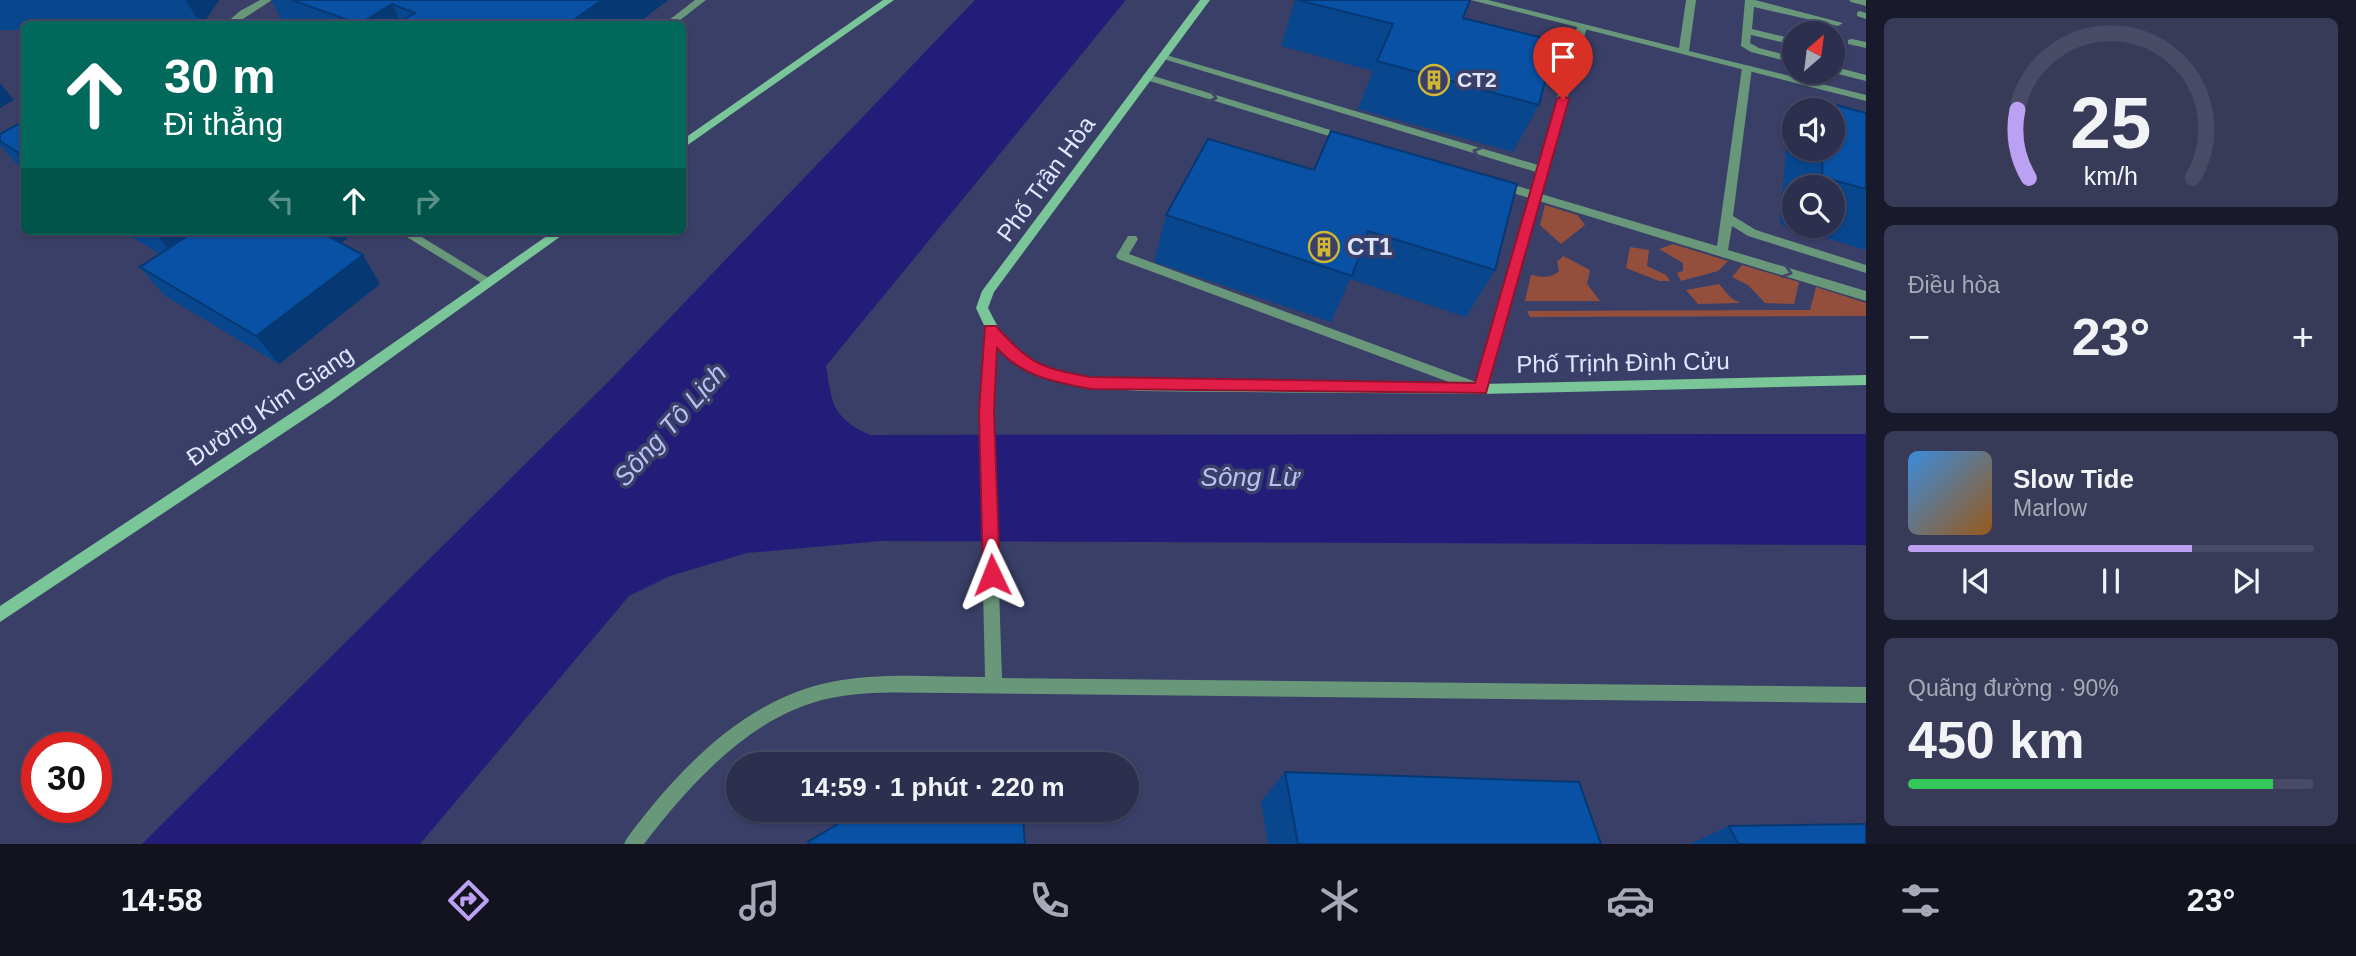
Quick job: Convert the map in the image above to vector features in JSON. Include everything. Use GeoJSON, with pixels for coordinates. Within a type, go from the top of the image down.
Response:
{"type":"FeatureCollection","features":[{"type":"Feature","properties":{"kind":"main road"},"geometry":{"type":"LineString","coordinates":[[686,143],[890,0]]}},
{"type":"Feature","properties":{"kind":"main road","name":"Phố Trần Hòa"},"geometry":{"type":"LineString","coordinates":[[990,330],[982,308],[988,292],[1205,0]]}},
{"type":"Feature","properties":{"kind":"main road","name":"Đường Kim Giang"},"geometry":{"type":"LineString","coordinates":[[0,615],[326,397],[556,235]]}},
{"type":"Feature","properties":{"kind":"main road","name":"Phố Trịnh Đình Cửu"},"geometry":{"type":"LineString","coordinates":[[990,330],[1014,357],[1046,374],[1091,383],[1141,386],[1481,389],[1866,380]]}},
{"type":"Feature","properties":{"kind":"street"},"geometry":{"type":"LineString","coordinates":[[234,21],[267,0]]}},
{"type":"Feature","properties":{"kind":"street"},"geometry":{"type":"LineString","coordinates":[[673,21],[701,0]]}},
{"type":"Feature","properties":{"kind":"street"},"geometry":{"type":"LineString","coordinates":[[1476,0],[1866,98]]}},
{"type":"Feature","properties":{"kind":"street"},"geometry":{"type":"LineString","coordinates":[[1684,52],[1691,0]]}},
{"type":"Feature","properties":{"kind":"street"},"geometry":{"type":"LineString","coordinates":[[1854,0],[1866,3]]}},
{"type":"Feature","properties":{"kind":"street"},"geometry":{"type":"LineString","coordinates":[[1782,57],[1755,50],[1745,44],[1750,1],[1830,21]]}},
{"type":"Feature","properties":{"kind":"street"},"geometry":{"type":"LineString","coordinates":[[1132,240],[1122,256],[1481,389],[1544,172],[1582,27]]}},
{"type":"Feature","properties":{"kind":"street"},"geometry":{"type":"LineString","coordinates":[[1747,31],[1782,39]]}},
{"type":"Feature","properties":{"kind":"street"},"geometry":{"type":"LineString","coordinates":[[1852,42],[1866,45]]}},
{"type":"Feature","properties":{"kind":"street"},"geometry":{"type":"LineString","coordinates":[[1162,57],[1544,172]]}},
{"type":"Feature","properties":{"kind":"street"},"geometry":{"type":"LineString","coordinates":[[1722,251],[1747,68]]}},
{"type":"Feature","properties":{"kind":"street"},"geometry":{"type":"LineString","coordinates":[[1845,72],[1866,78]]}},
{"type":"Feature","properties":{"kind":"street"},"geometry":{"type":"LineString","coordinates":[[1147,77],[1364,144]]}},
{"type":"Feature","properties":{"kind":"street"},"geometry":{"type":"LineString","coordinates":[[1484,180],[1866,296]]}},
{"type":"Feature","properties":{"kind":"street"},"geometry":{"type":"LineString","coordinates":[[1726,217],[1752,233],[1866,269]]}},
{"type":"Feature","properties":{"kind":"street"},"geometry":{"type":"LineString","coordinates":[[411,235],[489,282]]}},
{"type":"Feature","properties":{"kind":"street"},"geometry":{"type":"LineString","coordinates":[[1814,281],[1816,254]]}},
{"type":"Feature","properties":{"kind":"street"},"geometry":{"type":"LineString","coordinates":[[990,330],[986,411],[994,686]]}},
{"type":"Feature","properties":{"kind":"street"},"geometry":{"type":"LineString","coordinates":[[633,844],[660,808],[714,751],[747,729],[817,694],[861,688],[994,686],[1866,695]]}},
{"type":"Feature","properties":{"kind":"shaded area"},"geometry":{"type":"Polygon","coordinates":[[[1545,205],[1577,215],[1585,225],[1561,244],[1540,225],[1545,205]]]}},
{"type":"Feature","properties":{"kind":"shaded area"},"geometry":{"type":"Polygon","coordinates":[[[1673,244],[1728,261],[1718,271],[1681,281],[1677,273],[1683,271],[1683,263],[1659,249],[1673,244]]]}},
{"type":"Feature","properties":{"kind":"shaded area"},"geometry":{"type":"Polygon","coordinates":[[[1630,247],[1649,250],[1647,266],[1666,275],[1670,281],[1659,281],[1626,268],[1630,247]]]}},
{"type":"Feature","properties":{"kind":"shaded area"},"geometry":{"type":"Polygon","coordinates":[[[1563,256],[1590,270],[1587,284],[1600,301],[1525,301],[1531,275],[1546,277],[1556,274],[1559,271],[1557,262],[1563,256]]]}},
{"type":"Feature","properties":{"kind":"shaded area"},"geometry":{"type":"Polygon","coordinates":[[[1742,265],[1799,282],[1794,304],[1765,303],[1748,285],[1732,277],[1742,265]]]}},
{"type":"Feature","properties":{"kind":"shaded area"},"geometry":{"type":"Polygon","coordinates":[[[1719,284],[1731,298],[1740,303],[1698,304],[1686,290],[1719,284]]]}},
{"type":"Feature","properties":{"kind":"shaded area"},"geometry":{"type":"Polygon","coordinates":[[[1816,287],[1866,303],[1866,316],[1530,317],[1527,311],[1810,310],[1816,287]]]}},
{"type":"Feature","properties":{"kind":"water"},"geometry":{"type":"Polygon","coordinates":[[[975,0],[1126,0],[826,366],[836,409],[848,423],[870,435],[1866,434],[1866,545],[881,541],[747,553],[670,576],[629,596],[420,844],[142,844],[611,379],[975,0]]]}},
{"type":"Feature","properties":{"kind":"building"},"geometry":{"type":"Polygon","coordinates":[[[292,0],[602,0],[572,21],[402,21],[415,13],[392,4],[364,21],[351,21],[292,0]]]}},
{"type":"Feature","properties":{"kind":"building"},"geometry":{"type":"Polygon","coordinates":[[[1298,0],[1470,0],[1463,18],[1555,41],[1539,105],[1377,61],[1393,24],[1298,0]]]}},
{"type":"Feature","properties":{"kind":"building"},"geometry":{"type":"Polygon","coordinates":[[[1845,107],[1866,113],[1866,189],[1845,183],[1845,175],[1822,175],[1823,161],[1845,161],[1845,107]]]}},
{"type":"Feature","properties":{"kind":"building"},"geometry":{"type":"Polygon","coordinates":[[[21,123],[21,154],[0,141],[0,134],[21,123]]]}},
{"type":"Feature","properties":{"kind":"building"},"geometry":{"type":"Polygon","coordinates":[[[1331,131],[1517,184],[1495,270],[1368,231],[1352,276],[1166,215],[1208,139],[1314,170],[1331,131]]]}},
{"type":"Feature","properties":{"kind":"building"},"geometry":{"type":"Polygon","coordinates":[[[189,235],[326,235],[363,255],[256,336],[140,267],[189,235]]]}},
{"type":"Feature","properties":{"kind":"building"},"geometry":{"type":"Polygon","coordinates":[[[1285,772],[1579,782],[1601,844],[1298,844],[1285,772]]]}},
{"type":"Feature","properties":{"kind":"building"},"geometry":{"type":"Polygon","coordinates":[[[841,822],[1023,822],[1025,844],[809,844],[808,842],[841,822]]]}},
{"type":"Feature","properties":{"kind":"building"},"geometry":{"type":"Polygon","coordinates":[[[1866,824],[1866,844],[1738,844],[1729,826],[1866,824]]]}},
{"type":"Feature","properties":{"kind":"place","name":"CT2"},"geometry":{"type":"Point","coordinates":[1434,80]}},
{"type":"Feature","properties":{"kind":"place","name":"CT1"},"geometry":{"type":"Point","coordinates":[1324,247]}},
{"type":"Feature","properties":{"kind":"route"},"geometry":{"type":"LineString","coordinates":[[992,575],[986,411],[990,330],[1014,357],[1046,374],[1091,383],[1141,386],[1481,389],[1563,99]]}},
{"type":"Feature","properties":{"kind":"water label","name":"Sông Tô Lịch"},"geometry":{"type":"Point","coordinates":[670,425]}},
{"type":"Feature","properties":{"kind":"water label","name":"Sông Lừ"},"geometry":{"type":"Point","coordinates":[1250,477]}}]}
